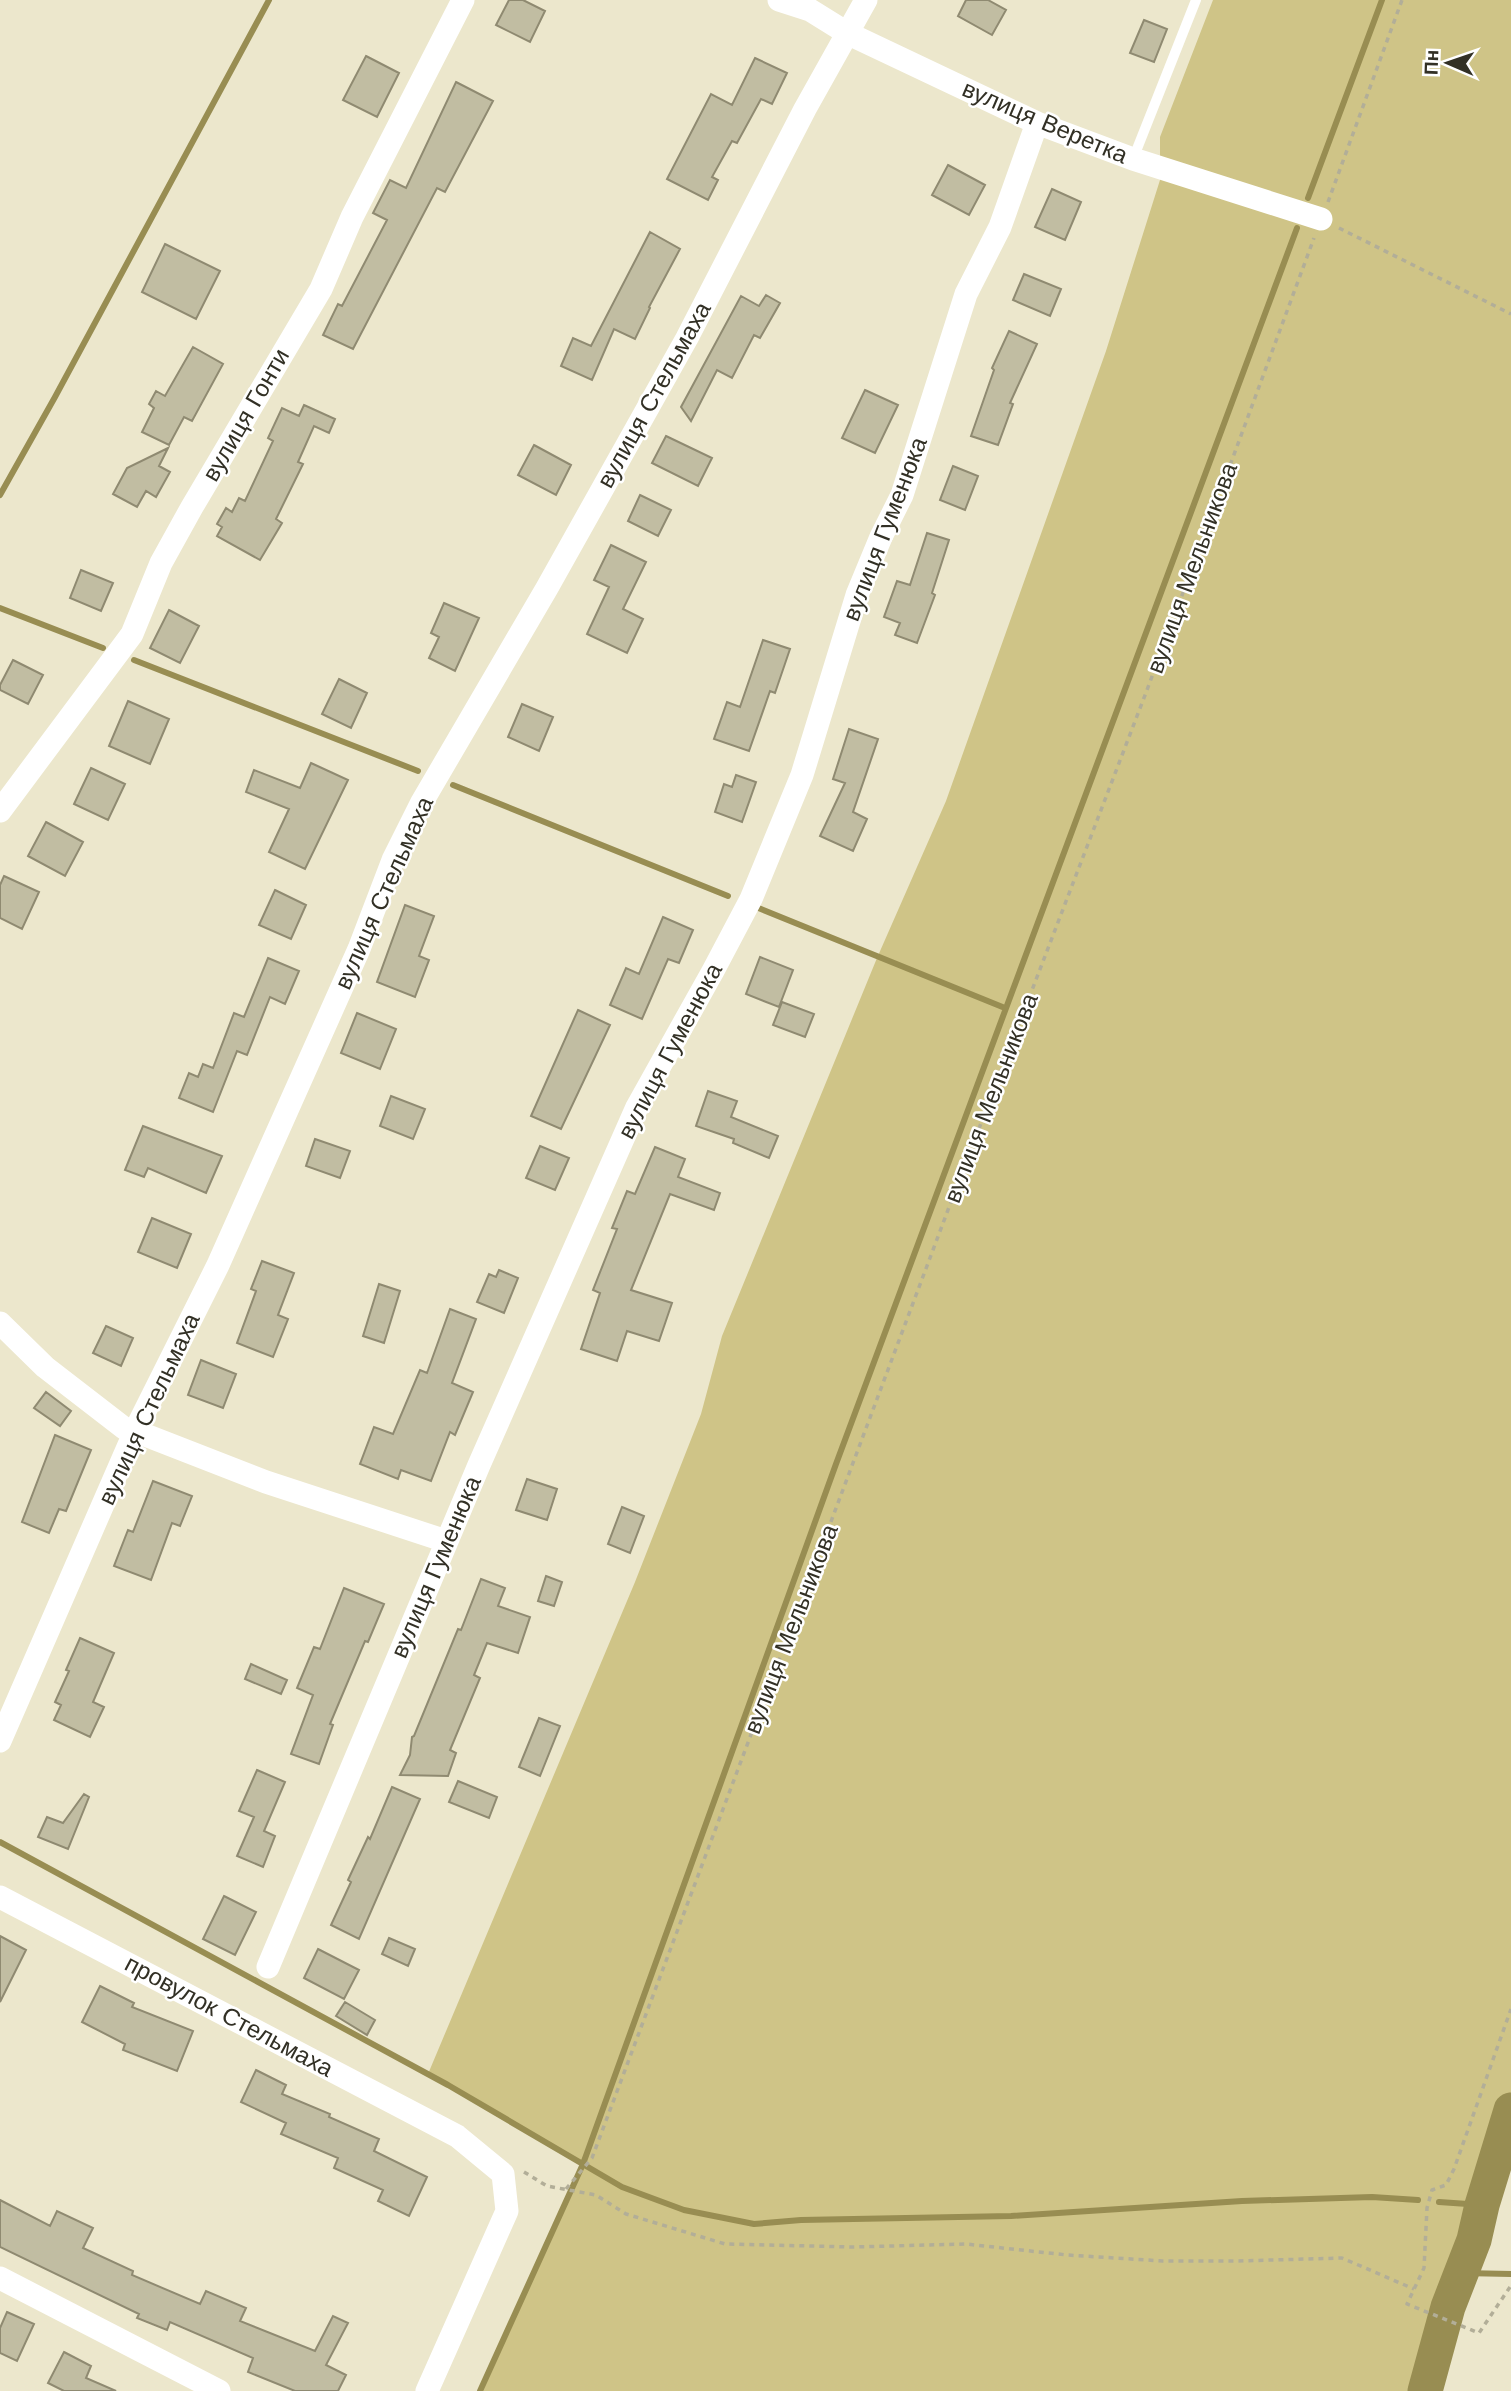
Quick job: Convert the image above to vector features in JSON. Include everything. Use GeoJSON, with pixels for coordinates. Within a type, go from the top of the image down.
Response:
{"type":"FeatureCollection","features":[{"type":"Feature","properties":{"kind":"street","name":"вулиця Гонти"},"geometry":{"type":"LineString","coordinates":[[0,811],[132,634],[161,563],[321,289],[352,217],[463,0]]}},
{"type":"Feature","properties":{"kind":"street","name":"вулиця Веретка"},"geometry":{"type":"LineString","coordinates":[[779,0],[810,10],[847,33],[1037,123],[1133,159],[1321,219]]}},
{"type":"Feature","properties":{"kind":"street","name":"вулиця Стельмаха"},"geometry":{"type":"LineString","coordinates":[[0,1741],[135,1431],[218,1265],[359,949],[393,860],[422,802],[547,588],[687,338],[866,0]]}},
{"type":"Feature","properties":{"kind":"street","name":"вулиця Гуменюка"},"geometry":{"type":"LineString","coordinates":[[268,1967],[446,1541],[637,1107],[713,971],[756,887],[802,775],[857,595],[902,495],[966,293],[1000,227],[1037,123]]}},
{"type":"Feature","properties":{"kind":"street"},"geometry":{"type":"LineString","coordinates":[[0,1323],[45,1367],[124,1429],[266,1482],[446,1541]]}},
{"type":"Feature","properties":{"kind":"street","name":"провулок Стельмаха"},"geometry":{"type":"LineString","coordinates":[[0,1897],[457,2136],[503,2174],[507,2211],[427,2391]]}},
{"type":"Feature","properties":{"kind":"street"},"geometry":{"type":"LineString","coordinates":[[0,2278],[219,2391]]}},
{"type":"Feature","properties":{"kind":"lane"},"geometry":{"type":"LineString","coordinates":[[1133,159],[1196,0]]}},
{"type":"Feature","properties":{"kind":"path","name":"вулиця Мельникова"},"geometry":{"type":"LineString","coordinates":[[1402,0],[1147,690],[960,1178],[592,2158],[567,2190],[596,2195],[626,2214],[725,2244],[852,2247],[966,2244],[1067,2255],[1163,2261],[1238,2262],[1342,2258],[1414,2289]]}},
{"type":"Feature","properties":{"kind":"path"},"geometry":{"type":"LineString","coordinates":[[1321,219],[1511,314]]}},
{"type":"Feature","properties":{"kind":"path"},"geometry":{"type":"LineString","coordinates":[[1510,2287],[1479,2333],[1407,2304],[1424,2268],[1427,2208],[1432,2190],[1446,2185],[1454,2169],[1511,2009]]}},
{"type":"Feature","properties":{"kind":"shaded area"},"geometry":{"type":"Polygon","coordinates":[[[1213,0],[1511,0],[1511,2110],[1474,2240],[1448,2307],[1425,2391],[480,2391],[583,2165],[428,2074],[635,1582],[701,1414],[722,1336],[877,958],[946,801],[1106,351],[1160,180],[1160,137],[1213,0]]]}},
{"type":"Feature","properties":{"kind":"building"},"geometry":{"type":"Polygon","coordinates":[[[509,0],[523,0],[545,11],[530,42],[496,25],[509,0]]]}},
{"type":"Feature","properties":{"kind":"building"},"geometry":{"type":"Polygon","coordinates":[[[966,0],[988,0],[1006,10],[992,35],[958,16],[966,0]]]}},
{"type":"Feature","properties":{"kind":"building"},"geometry":{"type":"Polygon","coordinates":[[[1144,20],[1167,29],[1154,62],[1130,53],[1144,20]]]}},
{"type":"Feature","properties":{"kind":"building"},"geometry":{"type":"Polygon","coordinates":[[[366,56],[399,73],[377,117],[343,100],[366,56]]]}},
{"type":"Feature","properties":{"kind":"building"},"geometry":{"type":"Polygon","coordinates":[[[755,58],[787,73],[772,104],[761,99],[737,143],[732,141],[712,177],[718,180],[708,200],[667,179],[711,94],[732,105],[755,58]]]}},
{"type":"Feature","properties":{"kind":"building"},"geometry":{"type":"Polygon","coordinates":[[[456,82],[493,101],[445,192],[437,188],[353,349],[323,335],[338,304],[342,306],[387,220],[373,213],[390,180],[406,188],[456,82]]]}},
{"type":"Feature","properties":{"kind":"building"},"geometry":{"type":"Polygon","coordinates":[[[948,165],[985,185],[969,215],[932,195],[948,165]]]}},
{"type":"Feature","properties":{"kind":"building"},"geometry":{"type":"Polygon","coordinates":[[[1052,189],[1081,202],[1065,240],[1035,227],[1052,189]]]}},
{"type":"Feature","properties":{"kind":"building"},"geometry":{"type":"Polygon","coordinates":[[[650,232],[680,249],[635,339],[614,329],[592,380],[561,366],[573,338],[591,346],[650,232]]]}},
{"type":"Feature","properties":{"kind":"building"},"geometry":{"type":"Polygon","coordinates":[[[165,244],[220,271],[196,319],[142,292],[165,244]]]}},
{"type":"Feature","properties":{"kind":"building"},"geometry":{"type":"Polygon","coordinates":[[[1024,274],[1061,289],[1050,316],[1013,300],[1024,274]]]}},
{"type":"Feature","properties":{"kind":"building"},"geometry":{"type":"Polygon","coordinates":[[[766,295],[780,303],[760,338],[754,335],[732,378],[717,370],[691,421],[681,407],[741,296],[759,306],[766,295]]]}},
{"type":"Feature","properties":{"kind":"building"},"geometry":{"type":"Polygon","coordinates":[[[1009,331],[1037,344],[1010,403],[1013,404],[998,445],[971,436],[994,370],[992,368],[1009,331]]]}},
{"type":"Feature","properties":{"kind":"building"},"geometry":{"type":"Polygon","coordinates":[[[193,347],[223,364],[192,421],[184,417],[169,445],[142,432],[154,408],[149,404],[156,391],[165,396],[193,347]]]}},
{"type":"Feature","properties":{"kind":"building"},"geometry":{"type":"Polygon","coordinates":[[[865,390],[898,405],[875,453],[842,438],[865,390]]]}},
{"type":"Feature","properties":{"kind":"building"},"geometry":{"type":"Polygon","coordinates":[[[304,405],[335,419],[329,433],[314,426],[298,462],[303,464],[276,519],[282,523],[260,560],[217,536],[222,527],[217,524],[226,508],[232,512],[239,498],[245,501],[273,441],[268,438],[282,408],[299,416],[304,405]]]}},
{"type":"Feature","properties":{"kind":"building"},"geometry":{"type":"Polygon","coordinates":[[[666,436],[712,458],[698,486],[652,463],[666,436]]]}},
{"type":"Feature","properties":{"kind":"building"},"geometry":{"type":"Polygon","coordinates":[[[534,445],[571,465],[556,495],[518,475],[534,445]]]}},
{"type":"Feature","properties":{"kind":"building"},"geometry":{"type":"Polygon","coordinates":[[[168,448],[159,466],[170,472],[156,497],[146,491],[137,507],[113,494],[127,468],[168,448]]]}},
{"type":"Feature","properties":{"kind":"building"},"geometry":{"type":"Polygon","coordinates":[[[953,466],[978,476],[965,510],[940,500],[953,466]]]}},
{"type":"Feature","properties":{"kind":"building"},"geometry":{"type":"Polygon","coordinates":[[[640,495],[671,510],[658,536],[628,521],[640,495]]]}},
{"type":"Feature","properties":{"kind":"building"},"geometry":{"type":"Polygon","coordinates":[[[927,533],[949,540],[932,593],[935,595],[917,643],[895,635],[900,623],[884,617],[897,581],[910,585],[927,533]]]}},
{"type":"Feature","properties":{"kind":"building"},"geometry":{"type":"Polygon","coordinates":[[[611,545],[646,562],[623,609],[643,619],[627,653],[587,634],[609,587],[594,580],[611,545]]]}},
{"type":"Feature","properties":{"kind":"building"},"geometry":{"type":"Polygon","coordinates":[[[81,570],[113,583],[101,611],[70,598],[81,570]]]}},
{"type":"Feature","properties":{"kind":"building"},"geometry":{"type":"Polygon","coordinates":[[[444,603],[479,618],[455,671],[429,658],[439,637],[431,633],[444,603]]]}},
{"type":"Feature","properties":{"kind":"building"},"geometry":{"type":"Polygon","coordinates":[[[169,610],[199,626],[180,663],[150,648],[169,610]]]}},
{"type":"Feature","properties":{"kind":"building"},"geometry":{"type":"Polygon","coordinates":[[[763,640],[790,649],[775,693],[770,691],[749,751],[714,739],[727,702],[740,707],[763,640]]]}},
{"type":"Feature","properties":{"kind":"building"},"geometry":{"type":"Polygon","coordinates":[[[13,660],[43,675],[28,704],[0,690],[13,660]]]}},
{"type":"Feature","properties":{"kind":"building"},"geometry":{"type":"Polygon","coordinates":[[[339,679],[367,693],[351,728],[322,714],[339,679]]]}},
{"type":"Feature","properties":{"kind":"building"},"geometry":{"type":"Polygon","coordinates":[[[128,701],[169,719],[150,764],[109,746],[128,701]]]}},
{"type":"Feature","properties":{"kind":"building"},"geometry":{"type":"Polygon","coordinates":[[[522,704],[553,717],[539,751],[508,737],[522,704]]]}},
{"type":"Feature","properties":{"kind":"building"},"geometry":{"type":"Polygon","coordinates":[[[849,729],[878,739],[853,812],[867,819],[853,851],[820,836],[845,783],[833,779],[849,729]]]}},
{"type":"Feature","properties":{"kind":"building"},"geometry":{"type":"Polygon","coordinates":[[[311,763],[348,780],[305,869],[269,852],[289,809],[246,792],[254,770],[300,788],[311,763]]]}},
{"type":"Feature","properties":{"kind":"building"},"geometry":{"type":"Polygon","coordinates":[[[91,768],[125,784],[108,820],[74,804],[91,768]]]}},
{"type":"Feature","properties":{"kind":"building"},"geometry":{"type":"Polygon","coordinates":[[[736,775],[756,782],[742,822],[715,812],[724,784],[732,787],[736,775]]]}},
{"type":"Feature","properties":{"kind":"building"},"geometry":{"type":"Polygon","coordinates":[[[46,822],[83,842],[65,876],[28,856],[46,822]]]}},
{"type":"Feature","properties":{"kind":"building"},"geometry":{"type":"Polygon","coordinates":[[[4,876],[39,892],[22,929],[0,918],[0,885],[4,876]]]}},
{"type":"Feature","properties":{"kind":"building"},"geometry":{"type":"Polygon","coordinates":[[[275,890],[306,905],[291,939],[259,925],[275,890]]]}},
{"type":"Feature","properties":{"kind":"building"},"geometry":{"type":"Polygon","coordinates":[[[405,905],[434,916],[419,956],[429,960],[415,997],[377,982],[405,905]]]}},
{"type":"Feature","properties":{"kind":"building"},"geometry":{"type":"Polygon","coordinates":[[[663,917],[693,930],[679,963],[668,959],[642,1019],[610,1005],[626,968],[639,974],[663,917]]]}},
{"type":"Feature","properties":{"kind":"building"},"geometry":{"type":"Polygon","coordinates":[[[760,957],[793,970],[779,1007],[746,994],[760,957]]]}},
{"type":"Feature","properties":{"kind":"building"},"geometry":{"type":"Polygon","coordinates":[[[268,958],[299,971],[285,1004],[270,997],[247,1055],[237,1051],[213,1112],[179,1098],[189,1073],[198,1077],[203,1064],[213,1068],[234,1013],[244,1017],[268,958]]]}},
{"type":"Feature","properties":{"kind":"building"},"geometry":{"type":"Polygon","coordinates":[[[782,1002],[814,1014],[805,1037],[773,1025],[782,1002]]]}},
{"type":"Feature","properties":{"kind":"building"},"geometry":{"type":"Polygon","coordinates":[[[578,1010],[610,1025],[561,1129],[531,1116],[578,1010]]]}},
{"type":"Feature","properties":{"kind":"building"},"geometry":{"type":"Polygon","coordinates":[[[357,1013],[396,1029],[380,1069],[341,1053],[357,1013]]]}},
{"type":"Feature","properties":{"kind":"building"},"geometry":{"type":"Polygon","coordinates":[[[708,1091],[737,1101],[731,1117],[778,1136],[769,1158],[733,1143],[734,1139],[696,1126],[708,1091]]]}},
{"type":"Feature","properties":{"kind":"building"},"geometry":{"type":"Polygon","coordinates":[[[391,1096],[425,1109],[413,1139],[380,1126],[391,1096]]]}},
{"type":"Feature","properties":{"kind":"building"},"geometry":{"type":"Polygon","coordinates":[[[143,1126],[222,1156],[206,1193],[148,1168],[144,1177],[125,1170],[143,1126]]]}},
{"type":"Feature","properties":{"kind":"building"},"geometry":{"type":"Polygon","coordinates":[[[315,1139],[350,1151],[340,1178],[306,1166],[315,1139]]]}},
{"type":"Feature","properties":{"kind":"building"},"geometry":{"type":"Polygon","coordinates":[[[540,1146],[569,1158],[555,1190],[526,1178],[540,1146]]]}},
{"type":"Feature","properties":{"kind":"building"},"geometry":{"type":"Polygon","coordinates":[[[655,1147],[685,1159],[678,1177],[720,1193],[714,1210],[670,1194],[631,1290],[672,1303],[659,1341],[627,1331],[617,1361],[581,1349],[600,1293],[593,1290],[617,1229],[612,1228],[627,1191],[635,1194],[655,1147]]]}},
{"type":"Feature","properties":{"kind":"building"},"geometry":{"type":"Polygon","coordinates":[[[152,1218],[191,1234],[177,1268],[138,1252],[152,1218]]]}},
{"type":"Feature","properties":{"kind":"building"},"geometry":{"type":"Polygon","coordinates":[[[262,1261],[294,1273],[278,1315],[288,1319],[273,1357],[237,1343],[256,1291],[251,1289],[262,1261]]]}},
{"type":"Feature","properties":{"kind":"building"},"geometry":{"type":"Polygon","coordinates":[[[499,1270],[518,1278],[504,1313],[477,1302],[489,1274],[496,1277],[499,1270]]]}},
{"type":"Feature","properties":{"kind":"building"},"geometry":{"type":"Polygon","coordinates":[[[379,1284],[400,1291],[384,1343],[363,1336],[379,1284]]]}},
{"type":"Feature","properties":{"kind":"building"},"geometry":{"type":"Polygon","coordinates":[[[450,1309],[476,1319],[452,1383],[473,1392],[455,1435],[450,1432],[431,1481],[401,1470],[398,1479],[360,1464],[374,1427],[393,1434],[420,1370],[427,1373],[450,1309]]]}},
{"type":"Feature","properties":{"kind":"building"},"geometry":{"type":"Polygon","coordinates":[[[106,1326],[133,1338],[121,1366],[93,1353],[106,1326]]]}},
{"type":"Feature","properties":{"kind":"building"},"geometry":{"type":"Polygon","coordinates":[[[201,1360],[236,1374],[223,1408],[188,1395],[201,1360]]]}},
{"type":"Feature","properties":{"kind":"building"},"geometry":{"type":"Polygon","coordinates":[[[46,1392],[71,1411],[60,1426],[34,1408],[46,1392]]]}},
{"type":"Feature","properties":{"kind":"building"},"geometry":{"type":"Polygon","coordinates":[[[55,1435],[91,1450],[66,1511],[59,1509],[49,1533],[22,1522],[55,1435]]]}},
{"type":"Feature","properties":{"kind":"building"},"geometry":{"type":"Polygon","coordinates":[[[527,1479],[557,1489],[547,1520],[516,1510],[527,1479]]]}},
{"type":"Feature","properties":{"kind":"building"},"geometry":{"type":"Polygon","coordinates":[[[153,1481],[192,1496],[180,1526],[172,1523],[151,1580],[114,1566],[128,1530],[133,1532],[153,1481]]]}},
{"type":"Feature","properties":{"kind":"building"},"geometry":{"type":"Polygon","coordinates":[[[622,1507],[644,1516],[630,1553],[608,1544],[622,1507]]]}},
{"type":"Feature","properties":{"kind":"building"},"geometry":{"type":"Polygon","coordinates":[[[546,1576],[562,1582],[554,1606],[538,1601],[546,1576]]]}},
{"type":"Feature","properties":{"kind":"building"},"geometry":{"type":"Polygon","coordinates":[[[481,1579],[505,1588],[498,1606],[530,1617],[518,1653],[487,1643],[474,1675],[480,1678],[450,1750],[456,1753],[448,1776],[400,1775],[410,1755],[412,1737],[481,1579]]]}},
{"type":"Feature","properties":{"kind":"building"},"geometry":{"type":"Polygon","coordinates":[[[344,1588],[384,1604],[368,1642],[365,1641],[330,1724],[333,1725],[319,1764],[291,1754],[313,1695],[297,1688],[314,1647],[320,1649],[344,1588]]]}},
{"type":"Feature","properties":{"kind":"building"},"geometry":{"type":"Polygon","coordinates":[[[80,1638],[114,1653],[93,1702],[104,1707],[90,1737],[54,1720],[61,1705],[55,1702],[80,1638]]]}},
{"type":"Feature","properties":{"kind":"building"},"geometry":{"type":"Polygon","coordinates":[[[251,1664],[287,1680],[281,1694],[245,1679],[251,1664]]]}},
{"type":"Feature","properties":{"kind":"building"},"geometry":{"type":"Polygon","coordinates":[[[539,1718],[560,1726],[540,1776],[519,1767],[539,1718]]]}},
{"type":"Feature","properties":{"kind":"building"},"geometry":{"type":"Polygon","coordinates":[[[257,1770],[285,1782],[264,1831],[275,1836],[263,1867],[237,1856],[254,1817],[239,1811],[257,1770]]]}},
{"type":"Feature","properties":{"kind":"building"},"geometry":{"type":"Polygon","coordinates":[[[458,1781],[497,1797],[489,1818],[449,1802],[458,1781]]]}},
{"type":"Feature","properties":{"kind":"building"},"geometry":{"type":"Polygon","coordinates":[[[392,1787],[420,1799],[359,1939],[331,1925],[351,1882],[348,1880],[368,1837],[370,1839],[392,1787]]]}},
{"type":"Feature","properties":{"kind":"building"},"geometry":{"type":"Polygon","coordinates":[[[84,1794],[89,1797],[68,1849],[38,1837],[47,1817],[63,1823],[84,1794]]]}},
{"type":"Feature","properties":{"kind":"building"},"geometry":{"type":"Polygon","coordinates":[[[224,1896],[256,1912],[235,1955],[203,1939],[224,1896]]]}},
{"type":"Feature","properties":{"kind":"building"},"geometry":{"type":"Polygon","coordinates":[[[0,1936],[26,1950],[0,2002],[0,1936]]]}},
{"type":"Feature","properties":{"kind":"building"},"geometry":{"type":"Polygon","coordinates":[[[389,1938],[415,1949],[408,1966],[382,1954],[389,1938]]]}},
{"type":"Feature","properties":{"kind":"building"},"geometry":{"type":"Polygon","coordinates":[[[318,1949],[359,1970],[344,1999],[304,1978],[318,1949]]]}},
{"type":"Feature","properties":{"kind":"building"},"geometry":{"type":"Polygon","coordinates":[[[100,1986],[134,2003],[132,2007],[193,2031],[177,2071],[123,2050],[125,2044],[82,2022],[100,1986]]]}},
{"type":"Feature","properties":{"kind":"building"},"geometry":{"type":"Polygon","coordinates":[[[345,2002],[375,2020],[367,2035],[336,2016],[345,2002]]]}},
{"type":"Feature","properties":{"kind":"building"},"geometry":{"type":"Polygon","coordinates":[[[256,2070],[286,2085],[282,2094],[379,2139],[374,2151],[427,2177],[409,2216],[378,2201],[383,2190],[334,2168],[338,2158],[281,2134],[286,2123],[241,2102],[256,2070]]]}},
{"type":"Feature","properties":{"kind":"building"},"geometry":{"type":"Polygon","coordinates":[[[0,2200],[50,2226],[57,2211],[93,2228],[83,2248],[133,2271],[132,2275],[200,2304],[206,2291],[246,2308],[240,2321],[315,2351],[333,2316],[348,2323],[326,2365],[346,2375],[338,2391],[295,2391],[248,2372],[253,2358],[170,2322],[167,2330],[137,2318],[139,2314],[0,2247],[0,2200]]]}},
{"type":"Feature","properties":{"kind":"building"},"geometry":{"type":"Polygon","coordinates":[[[7,2312],[34,2324],[17,2361],[0,2353],[0,2328],[7,2312]]]}},
{"type":"Feature","properties":{"kind":"building"},"geometry":{"type":"Polygon","coordinates":[[[64,2352],[91,2366],[86,2378],[116,2391],[64,2391],[48,2383],[64,2352]]]}},
{"type":"Feature","properties":{"kind":"waterway"},"geometry":{"type":"LineString","coordinates":[[0,495],[269,0]]}},
{"type":"Feature","properties":{"kind":"waterway"},"geometry":{"type":"LineString","coordinates":[[1308,198],[1382,0]]}},
{"type":"Feature","properties":{"kind":"waterway"},"geometry":{"type":"LineString","coordinates":[[480,2391],[583,2164],[836,1464],[1297,228]]}},
{"type":"Feature","properties":{"kind":"waterway"},"geometry":{"type":"LineString","coordinates":[[0,608],[103,648]]}},
{"type":"Feature","properties":{"kind":"waterway"},"geometry":{"type":"LineString","coordinates":[[134,660],[418,771]]}},
{"type":"Feature","properties":{"kind":"waterway"},"geometry":{"type":"LineString","coordinates":[[453,785],[728,896]]}},
{"type":"Feature","properties":{"kind":"waterway"},"geometry":{"type":"LineString","coordinates":[[756,907],[1005,1008]]}},
{"type":"Feature","properties":{"kind":"waterway"},"geometry":{"type":"LineString","coordinates":[[0,1842],[448,2085],[622,2187],[684,2210],[754,2224],[801,2220],[1011,2216],[1242,2201],[1372,2197],[1418,2200]]}},
{"type":"Feature","properties":{"kind":"waterway"},"geometry":{"type":"LineString","coordinates":[[1425,2391],[1448,2307],[1474,2240],[1511,2110]]}},
{"type":"Feature","properties":{"kind":"waterway"},"geometry":{"type":"LineString","coordinates":[[1439,2202],[1482,2205]]}},
{"type":"Feature","properties":{"kind":"waterway"},"geometry":{"type":"LineString","coordinates":[[1462,2273],[1511,2274]]}}]}
